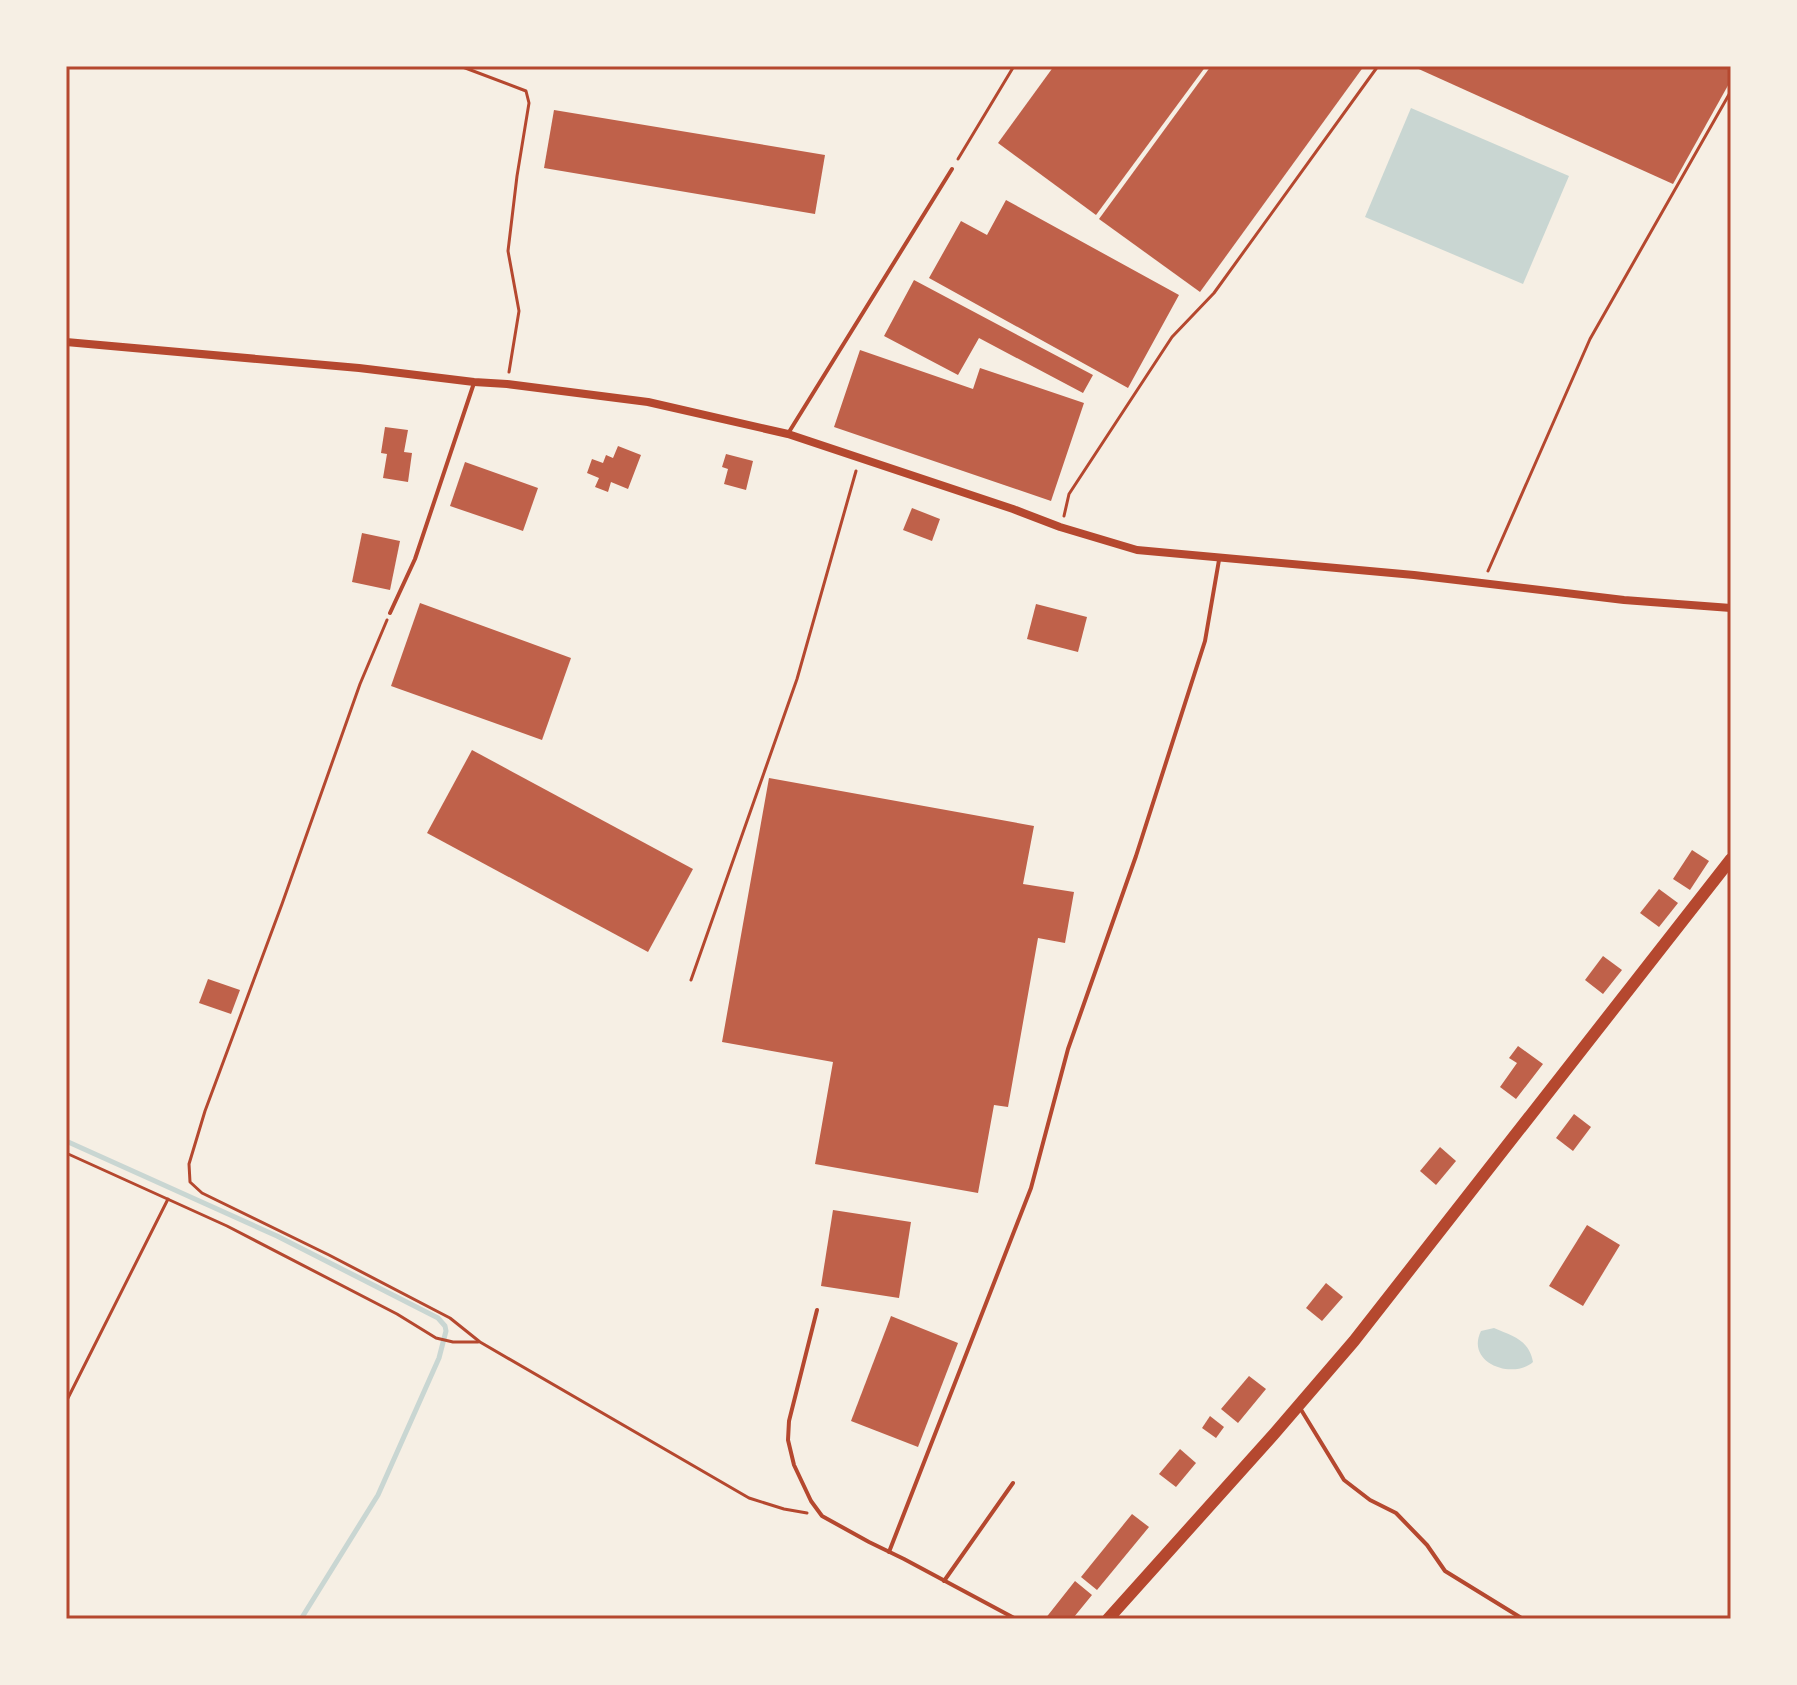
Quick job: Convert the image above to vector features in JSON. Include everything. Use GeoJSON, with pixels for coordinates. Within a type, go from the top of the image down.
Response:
{"type":"FeatureCollection","features":[{"type":"Feature","properties":{"kind":"main road"},"geometry":{"type":"LineString","coordinates":[[1108,1619],[1354,1341],[1731,859]]}},
{"type":"Feature","properties":{"kind":"street"},"geometry":{"type":"LineString","coordinates":[[66,342],[359,368],[648,402],[788,434],[1060,527],[1137,550],[1483,582],[1624,600],[1731,608]]}},
{"type":"Feature","properties":{"kind":"lane"},"geometry":{"type":"LineString","coordinates":[[788,434],[952,169]]}},
{"type":"Feature","properties":{"kind":"lane"},"geometry":{"type":"LineString","coordinates":[[390,613],[415,559],[474,382]]}},
{"type":"Feature","properties":{"kind":"lane"},"geometry":{"type":"LineString","coordinates":[[889,1552],[1031,1188],[1068,1049],[1136,856],[1205,641],[1219,557]]}},
{"type":"Feature","properties":{"kind":"lane"},"geometry":{"type":"LineString","coordinates":[[817,1310],[789,1421],[788,1440],[794,1465],[811,1501],[822,1516],[1016,1619]]}},
{"type":"Feature","properties":{"kind":"lane"},"geometry":{"type":"LineString","coordinates":[[1299,1406],[1344,1480],[1370,1500],[1396,1513],[1427,1545],[1445,1571],[1523,1619]]}},
{"type":"Feature","properties":{"kind":"lane"},"geometry":{"type":"LineString","coordinates":[[944,1581],[1013,1483]]}},
{"type":"Feature","properties":{"kind":"path"},"geometry":{"type":"LineString","coordinates":[[460,66],[526,91],[529,103],[508,251],[519,311],[507,384]]}},
{"type":"Feature","properties":{"kind":"path"},"geometry":{"type":"LineString","coordinates":[[952,169],[1014,66]]}},
{"type":"Feature","properties":{"kind":"path"},"geometry":{"type":"LineString","coordinates":[[1060,527],[1069,494],[1172,337],[1214,293],[1378,66]]}},
{"type":"Feature","properties":{"kind":"path"},"geometry":{"type":"LineString","coordinates":[[1483,582],[1590,339],[1731,91]]}},
{"type":"Feature","properties":{"kind":"path"},"geometry":{"type":"LineString","coordinates":[[691,980],[797,679],[860,458]]}},
{"type":"Feature","properties":{"kind":"path"},"geometry":{"type":"LineString","coordinates":[[390,613],[360,684],[205,1111],[189,1164],[190,1182],[202,1193],[450,1318],[480,1342],[749,1498],[822,1516]]}},
{"type":"Feature","properties":{"kind":"path"},"geometry":{"type":"LineString","coordinates":[[66,1153],[227,1226],[383,1306],[436,1338],[453,1342],[480,1342]]}},
{"type":"Feature","properties":{"kind":"path"},"geometry":{"type":"LineString","coordinates":[[66,1402],[168,1199]]}},
{"type":"Feature","properties":{"kind":"shaded area"},"geometry":{"type":"Polygon","coordinates":[[[1411,108],[1569,176],[1523,284],[1365,217],[1411,108]]]}},
{"type":"Feature","properties":{"kind":"shaded area"},"geometry":{"type":"Polygon","coordinates":[[[1494,1328],[1524,1344],[1533,1362],[1524,1367],[1504,1369],[1485,1360],[1478,1342],[1481,1331],[1494,1328]]]}},
{"type":"Feature","properties":{"kind":"building"},"geometry":{"type":"Polygon","coordinates":[[[1054,66],[1206,66],[1096,215],[998,143],[1054,66]]]}},
{"type":"Feature","properties":{"kind":"building"},"geometry":{"type":"Polygon","coordinates":[[[1211,66],[1364,66],[1200,292],[1099,219],[1211,66]]]}},
{"type":"Feature","properties":{"kind":"building"},"geometry":{"type":"Polygon","coordinates":[[[1412,66],[1731,66],[1731,80],[1673,184],[1412,66]]]}},
{"type":"Feature","properties":{"kind":"building"},"geometry":{"type":"Polygon","coordinates":[[[554,110],[825,155],[815,214],[544,168],[554,110]]]}},
{"type":"Feature","properties":{"kind":"building"},"geometry":{"type":"Polygon","coordinates":[[[1006,200],[1179,295],[1128,388],[929,278],[961,221],[987,235],[1006,200]]]}},
{"type":"Feature","properties":{"kind":"building"},"geometry":{"type":"Polygon","coordinates":[[[914,280],[1093,375],[1083,393],[979,338],[958,375],[884,336],[914,280]]]}},
{"type":"Feature","properties":{"kind":"building"},"geometry":{"type":"Polygon","coordinates":[[[860,350],[973,389],[980,368],[1084,403],[1051,501],[834,427],[860,350]]]}},
{"type":"Feature","properties":{"kind":"building"},"geometry":{"type":"Polygon","coordinates":[[[385,427],[408,430],[404,452],[412,453],[408,482],[383,478],[387,454],[381,453],[385,427]]]}},
{"type":"Feature","properties":{"kind":"building"},"geometry":{"type":"Polygon","coordinates":[[[618,446],[641,455],[628,489],[611,482],[608,492],[595,487],[599,478],[587,473],[592,459],[603,463],[606,455],[613,458],[618,446]]]}},
{"type":"Feature","properties":{"kind":"building"},"geometry":{"type":"Polygon","coordinates":[[[726,454],[753,461],[746,490],[724,484],[728,469],[722,467],[726,454]]]}},
{"type":"Feature","properties":{"kind":"building"},"geometry":{"type":"Polygon","coordinates":[[[465,462],[538,488],[523,531],[450,506],[465,462]]]}},
{"type":"Feature","properties":{"kind":"building"},"geometry":{"type":"Polygon","coordinates":[[[912,508],[940,519],[932,541],[903,530],[912,508]]]}},
{"type":"Feature","properties":{"kind":"building"},"geometry":{"type":"Polygon","coordinates":[[[362,533],[400,541],[390,590],[352,582],[362,533]]]}},
{"type":"Feature","properties":{"kind":"building"},"geometry":{"type":"Polygon","coordinates":[[[420,603],[571,658],[542,740],[391,686],[420,603]]]}},
{"type":"Feature","properties":{"kind":"building"},"geometry":{"type":"Polygon","coordinates":[[[1036,604],[1087,617],[1078,652],[1027,639],[1036,604]]]}},
{"type":"Feature","properties":{"kind":"building"},"geometry":{"type":"Polygon","coordinates":[[[472,750],[693,869],[648,952],[427,833],[472,750]]]}},
{"type":"Feature","properties":{"kind":"building"},"geometry":{"type":"Polygon","coordinates":[[[769,778],[1034,826],[1023,884],[1074,892],[1065,943],[1038,938],[1008,1107],[994,1105],[978,1193],[815,1164],[833,1062],[722,1042],[769,778]]]}},
{"type":"Feature","properties":{"kind":"building"},"geometry":{"type":"Polygon","coordinates":[[[1692,850],[1709,861],[1690,890],[1673,879],[1692,850]]]}},
{"type":"Feature","properties":{"kind":"building"},"geometry":{"type":"Polygon","coordinates":[[[1659,889],[1678,903],[1659,927],[1640,913],[1659,889]]]}},
{"type":"Feature","properties":{"kind":"building"},"geometry":{"type":"Polygon","coordinates":[[[1603,956],[1622,970],[1603,994],[1585,980],[1603,956]]]}},
{"type":"Feature","properties":{"kind":"building"},"geometry":{"type":"Polygon","coordinates":[[[208,979],[240,990],[231,1014],[199,1003],[208,979]]]}},
{"type":"Feature","properties":{"kind":"building"},"geometry":{"type":"Polygon","coordinates":[[[1518,1046],[1543,1064],[1516,1099],[1500,1087],[1517,1063],[1509,1058],[1518,1046]]]}},
{"type":"Feature","properties":{"kind":"building"},"geometry":{"type":"Polygon","coordinates":[[[1574,1114],[1591,1127],[1573,1151],[1556,1138],[1574,1114]]]}},
{"type":"Feature","properties":{"kind":"building"},"geometry":{"type":"Polygon","coordinates":[[[1440,1147],[1456,1161],[1436,1185],[1420,1171],[1440,1147]]]}},
{"type":"Feature","properties":{"kind":"building"},"geometry":{"type":"Polygon","coordinates":[[[833,1210],[911,1222],[899,1298],[821,1286],[833,1210]]]}},
{"type":"Feature","properties":{"kind":"building"},"geometry":{"type":"Polygon","coordinates":[[[1587,1225],[1620,1245],[1583,1306],[1549,1286],[1587,1225]]]}},
{"type":"Feature","properties":{"kind":"building"},"geometry":{"type":"Polygon","coordinates":[[[1326,1283],[1343,1297],[1322,1321],[1306,1308],[1326,1283]]]}},
{"type":"Feature","properties":{"kind":"building"},"geometry":{"type":"Polygon","coordinates":[[[891,1316],[958,1343],[918,1447],[851,1421],[891,1316]]]}},
{"type":"Feature","properties":{"kind":"building"},"geometry":{"type":"Polygon","coordinates":[[[1249,1376],[1266,1389],[1238,1423],[1221,1409],[1249,1376]]]}},
{"type":"Feature","properties":{"kind":"building"},"geometry":{"type":"Polygon","coordinates":[[[1210,1416],[1224,1427],[1216,1438],[1202,1428],[1210,1416]]]}},
{"type":"Feature","properties":{"kind":"building"},"geometry":{"type":"Polygon","coordinates":[[[1180,1449],[1196,1463],[1176,1487],[1159,1474],[1180,1449]]]}},
{"type":"Feature","properties":{"kind":"building"},"geometry":{"type":"Polygon","coordinates":[[[1132,1514],[1149,1527],[1097,1590],[1081,1577],[1132,1514]]]}},
{"type":"Feature","properties":{"kind":"building"},"geometry":{"type":"Polygon","coordinates":[[[1075,1581],[1092,1595],[1073,1619],[1045,1619],[1075,1581]]]}},
{"type":"Feature","properties":{"kind":"waterway"},"geometry":{"type":"LineString","coordinates":[[66,1141],[277,1236],[438,1318],[445,1326],[439,1358],[378,1495],[301,1619]]}}]}
